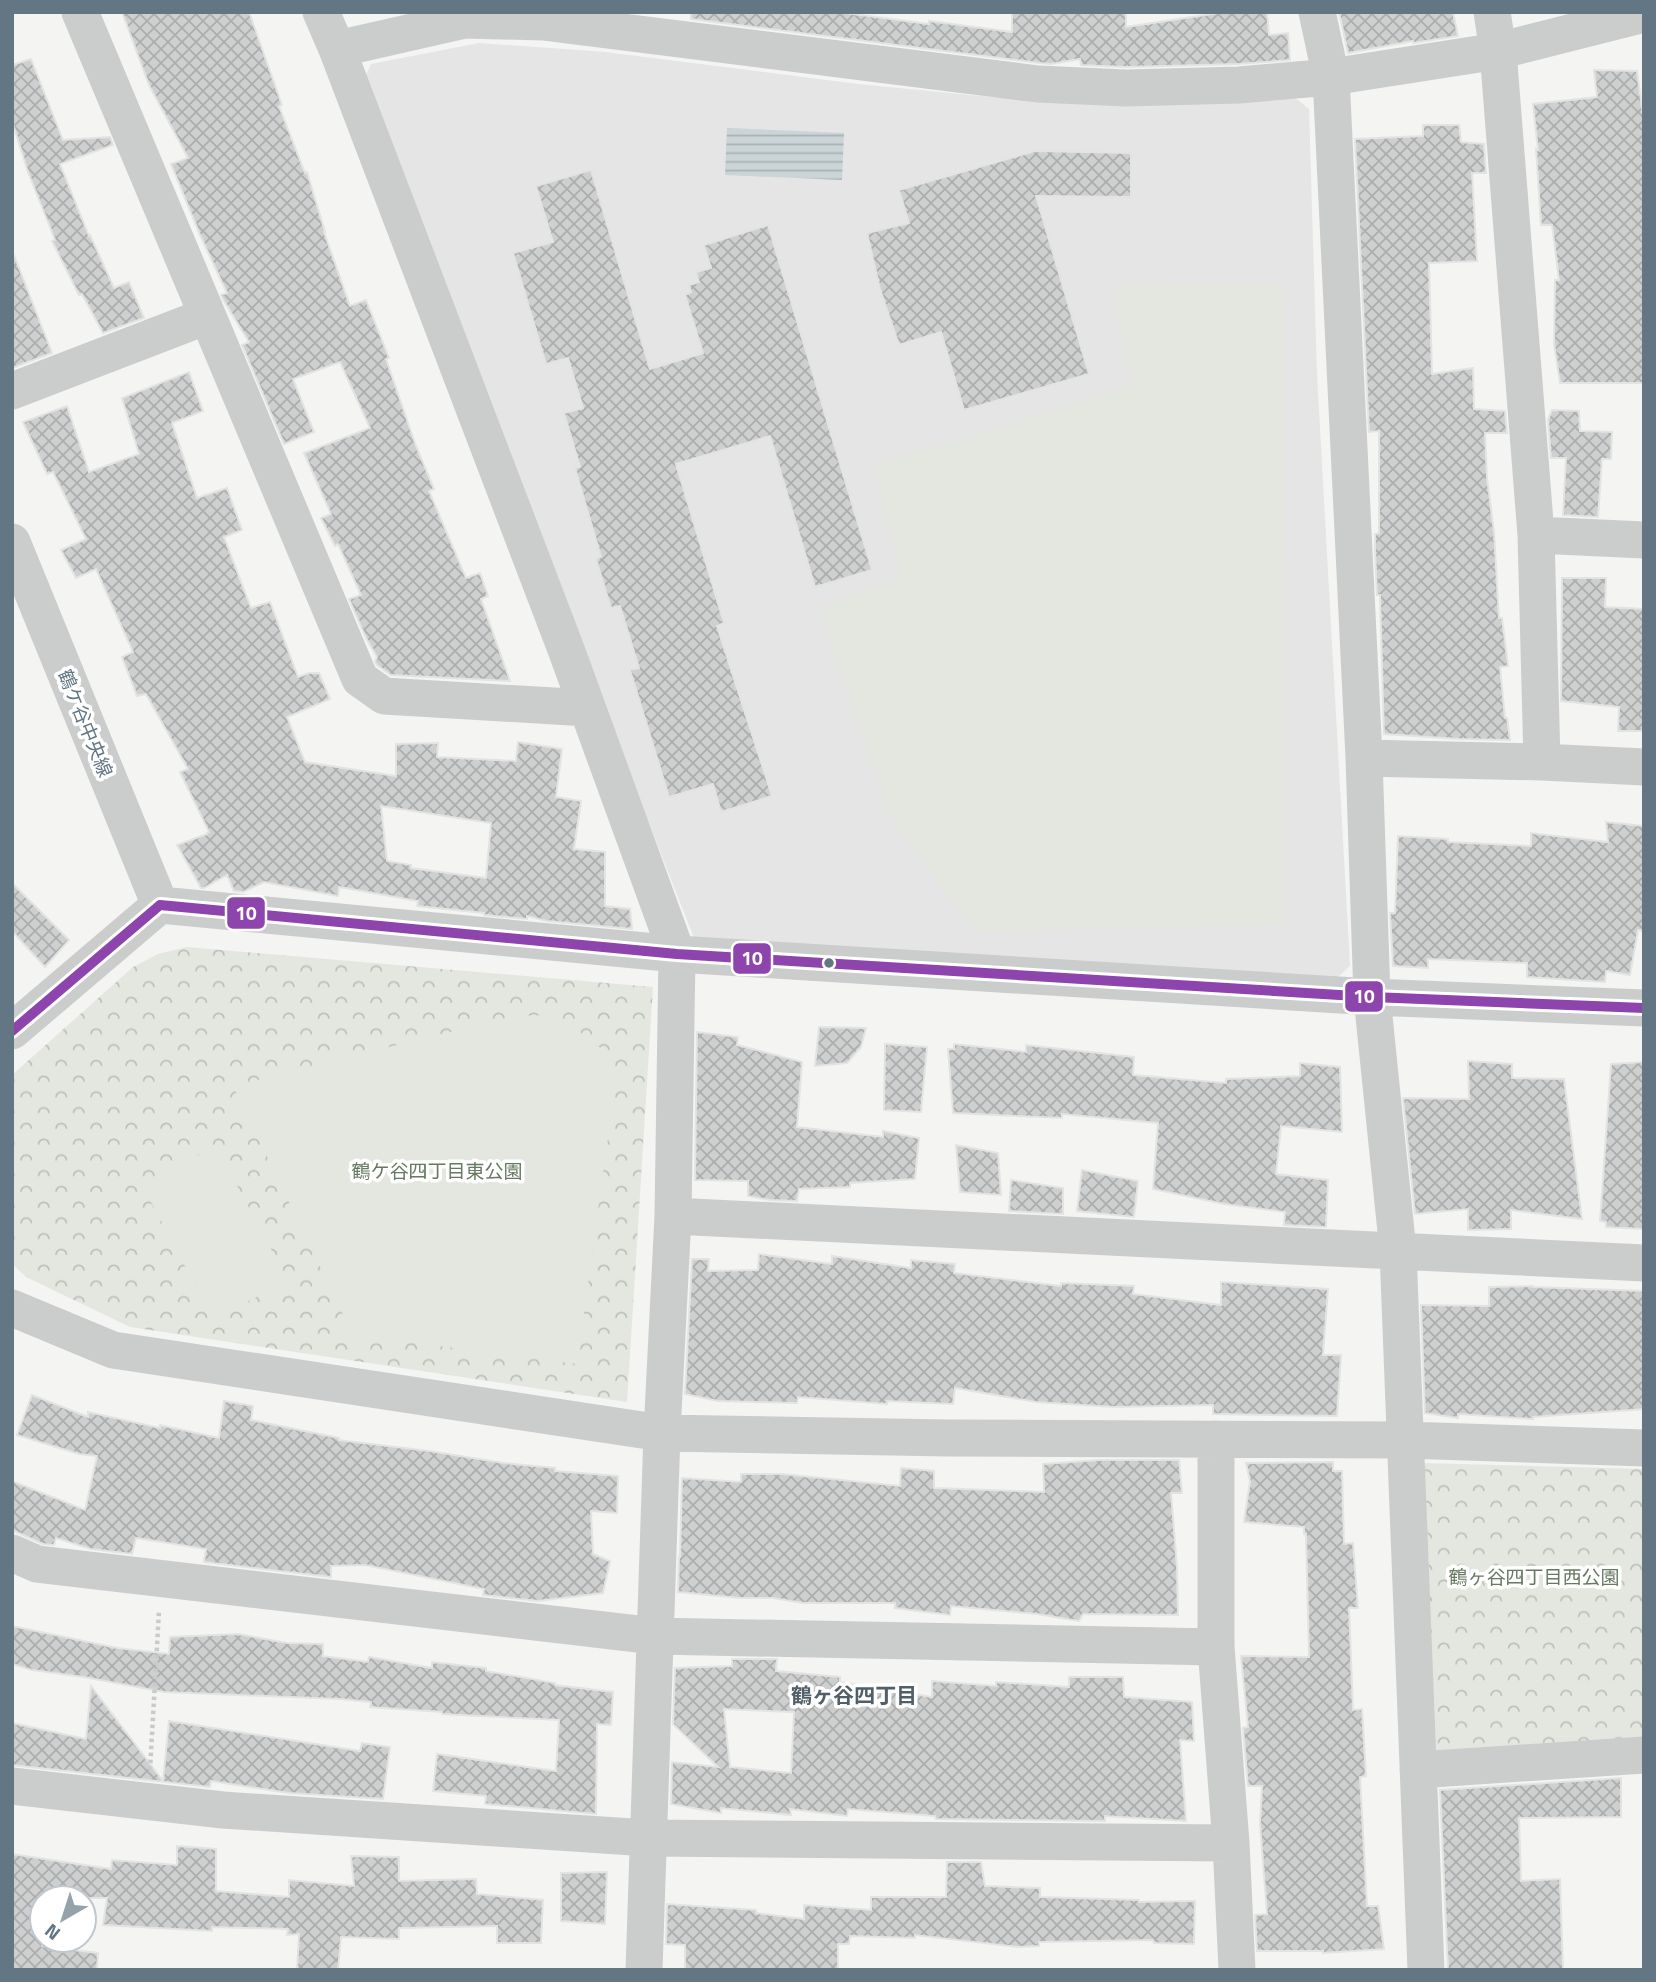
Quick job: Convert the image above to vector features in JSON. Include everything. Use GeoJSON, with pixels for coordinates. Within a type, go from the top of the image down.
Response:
{"type":"FeatureCollection","features":[{"type":"Feature","properties":{"kind":"street"},"geometry":{"type":"LineString","coordinates":[[80,12],[360,679],[384,696],[587,708]]}},
{"type":"Feature","properties":{"kind":"street"},"geometry":{"type":"LineString","coordinates":[[321,12],[587,708],[677,954],[673,1216],[662,1433],[644,1970]]}},
{"type":"Feature","properties":{"kind":"street"},"geometry":{"type":"LineString","coordinates":[[1317,12],[1331,77],[1364,758],[1372,997],[1398,1251],[1426,1970]]}},
{"type":"Feature","properties":{"kind":"street"},"geometry":{"type":"LineString","coordinates":[[1492,12],[1498,51],[1536,535],[1542,762]]}},
{"type":"Feature","properties":{"kind":"street"},"geometry":{"type":"LineString","coordinates":[[337,49],[464,20],[543,22],[1038,84],[1126,88],[1239,85],[1331,77],[1498,51],[1644,13]]}},
{"type":"Feature","properties":{"kind":"street"},"geometry":{"type":"LineString","coordinates":[[12,391],[207,316]]}},
{"type":"Feature","properties":{"kind":"street"},"geometry":{"type":"LineString","coordinates":[[1536,535],[1644,540]]}},
{"type":"Feature","properties":{"kind":"street","name":"鶴ケ谷中央線"},"geometry":{"type":"LineString","coordinates":[[12,542],[160,905]]}},
{"type":"Feature","properties":{"kind":"street"},"geometry":{"type":"LineString","coordinates":[[1364,758],[1644,767]]}},
{"type":"Feature","properties":{"kind":"street"},"geometry":{"type":"LineString","coordinates":[[12,1031],[160,905],[677,954],[1372,997],[1644,1008]]}},
{"type":"Feature","properties":{"kind":"street"},"geometry":{"type":"LineString","coordinates":[[673,1216],[1644,1263]]}},
{"type":"Feature","properties":{"kind":"street"},"geometry":{"type":"LineString","coordinates":[[12,1308],[113,1350],[662,1433],[949,1438],[1405,1440],[1644,1448]]}},
{"type":"Feature","properties":{"kind":"street"},"geometry":{"type":"LineString","coordinates":[[1216,1439],[1216,1647],[1231,1843],[1237,1970]]}},
{"type":"Feature","properties":{"kind":"street"},"geometry":{"type":"LineString","coordinates":[[12,1553],[37,1564],[655,1636],[1216,1647]]}},
{"type":"Feature","properties":{"kind":"street"},"geometry":{"type":"LineString","coordinates":[[1418,1770],[1644,1755]]}},
{"type":"Feature","properties":{"kind":"street"},"geometry":{"type":"LineString","coordinates":[[12,1786],[223,1810],[649,1838],[1231,1843]]}},
{"type":"Feature","properties":{"kind":"path"},"geometry":{"type":"LineString","coordinates":[[148,1802],[161,1578]]}},
{"type":"Feature","properties":{"kind":"shaded area"},"geometry":{"type":"Polygon","coordinates":[[[479,43],[605,52],[858,84],[991,97],[1137,104],[1289,93],[1309,109],[1317,375],[1350,966],[1328,986],[698,948],[360,88],[371,64],[479,43]]]}},
{"type":"Feature","properties":{"kind":"shaded area"},"geometry":{"type":"Polygon","coordinates":[[[727,128],[844,133],[842,180],[725,175],[727,128]]]}},
{"type":"Feature","properties":{"kind":"green space"},"geometry":{"type":"Polygon","coordinates":[[[1283,283],[1287,924],[976,932],[895,825],[819,608],[903,578],[873,466],[1134,385],[1111,286],[1283,283]]]}},
{"type":"Feature","properties":{"kind":"green space","name":"鶴ケ谷四丁目東公園"},"geometry":{"type":"Polygon","coordinates":[[[187,947],[653,987],[627,1402],[130,1327],[26,1277],[12,1264],[12,1075],[133,967],[158,954],[187,947]]]}},
{"type":"Feature","properties":{"kind":"green space"},"geometry":{"type":"Polygon","coordinates":[[[558,1015],[607,1053],[617,1072],[577,1364],[353,1335],[233,1086],[514,1016],[558,1015]]]}},
{"type":"Feature","properties":{"kind":"green space"},"geometry":{"type":"Polygon","coordinates":[[[216,1146],[288,1281],[213,1319],[142,1185],[216,1146]]]}},
{"type":"Feature","properties":{"kind":"green space","name":"鶴ヶ谷四丁目西公園"},"geometry":{"type":"Polygon","coordinates":[[[1421,1463],[1644,1469],[1644,1744],[1428,1756],[1421,1463]]]}},
{"type":"Feature","properties":{"kind":"building"},"geometry":{"type":"Polygon","coordinates":[[[122,12],[249,12],[282,105],[279,106],[305,173],[307,172],[324,232],[350,306],[366,300],[389,358],[386,359],[416,446],[434,489],[429,491],[466,578],[480,573],[488,596],[481,599],[510,681],[391,675],[375,662],[377,657],[349,599],[361,595],[338,544],[335,546],[321,518],[331,514],[304,453],[370,428],[340,362],[293,379],[314,432],[284,444],[242,345],[249,342],[221,295],[227,293],[171,164],[188,158],[149,85],[122,12]]]}},
{"type":"Feature","properties":{"kind":"building"},"geometry":{"type":"Polygon","coordinates":[[[691,12],[838,12],[1012,32],[1012,12],[1126,12],[1126,27],[1225,12],[1267,12],[1269,35],[1288,33],[1290,60],[1126,67],[1081,65],[1080,59],[1051,64],[691,19],[691,12]]]}},
{"type":"Feature","properties":{"kind":"building"},"geometry":{"type":"Polygon","coordinates":[[[1339,12],[1453,12],[1458,36],[1348,53],[1339,12]]]}},
{"type":"Feature","properties":{"kind":"building"},"geometry":{"type":"Polygon","coordinates":[[[31,59],[63,140],[110,137],[113,145],[60,164],[89,236],[114,288],[129,282],[144,318],[103,333],[82,294],[79,295],[52,241],[55,240],[28,172],[12,121],[12,65],[31,59]]]}},
{"type":"Feature","properties":{"kind":"building"},"geometry":{"type":"Polygon","coordinates":[[[1594,70],[1637,71],[1644,123],[1644,383],[1560,383],[1554,344],[1555,280],[1559,280],[1552,225],[1541,225],[1533,104],[1597,97],[1594,70]]]}},
{"type":"Feature","properties":{"kind":"building"},"geometry":{"type":"Polygon","coordinates":[[[1423,125],[1459,125],[1461,142],[1484,144],[1486,173],[1472,173],[1477,261],[1429,263],[1432,374],[1473,368],[1474,409],[1505,411],[1507,433],[1485,433],[1499,618],[1502,618],[1508,666],[1500,667],[1510,740],[1384,734],[1380,595],[1377,595],[1375,550],[1375,534],[1379,533],[1379,431],[1369,432],[1355,139],[1423,136],[1423,125]]]}},
{"type":"Feature","properties":{"kind":"building"},"geometry":{"type":"Polygon","coordinates":[[[1035,151],[1131,153],[1131,197],[1036,196],[1089,374],[964,410],[941,332],[899,345],[880,289],[867,233],[909,223],[899,190],[1035,151]]]}},
{"type":"Feature","properties":{"kind":"building"},"geometry":{"type":"Polygon","coordinates":[[[591,170],[650,369],[703,353],[685,295],[691,292],[689,285],[699,282],[696,272],[711,268],[704,245],[768,225],[872,570],[815,587],[770,436],[676,464],[724,623],[717,626],[772,796],[721,812],[713,784],[669,797],[630,670],[639,668],[620,606],[611,608],[596,559],[601,557],[575,468],[580,467],[564,413],[583,408],[568,358],[546,364],[513,253],[553,242],[536,186],[591,170]]]}},
{"type":"Feature","properties":{"kind":"building"},"geometry":{"type":"Polygon","coordinates":[[[14,255],[52,353],[12,368],[12,256],[14,255]]]}},
{"type":"Feature","properties":{"kind":"building"},"geometry":{"type":"Polygon","coordinates":[[[189,372],[203,411],[172,423],[197,498],[227,488],[242,530],[224,537],[251,608],[270,602],[298,677],[319,673],[330,699],[287,717],[305,762],[396,776],[396,744],[438,743],[437,757],[516,761],[518,742],[562,749],[556,797],[581,801],[574,849],[605,852],[605,906],[630,909],[632,929],[417,906],[418,901],[339,887],[338,896],[264,882],[243,892],[234,891],[227,875],[201,888],[177,845],[209,832],[180,772],[188,769],[146,694],[137,696],[122,657],[133,652],[96,569],[76,578],[61,550],[86,539],[53,472],[47,474],[23,422],[67,406],[89,472],[139,454],[122,398],[189,372]],[[381,806],[387,861],[411,865],[411,868],[486,878],[491,823],[381,806]]]}},
{"type":"Feature","properties":{"kind":"building"},"geometry":{"type":"Polygon","coordinates":[[[1552,410],[1579,411],[1580,431],[1612,432],[1611,459],[1602,459],[1598,517],[1563,515],[1566,458],[1551,458],[1548,420],[1552,410]]]}},
{"type":"Feature","properties":{"kind":"building"},"geometry":{"type":"Polygon","coordinates":[[[1562,578],[1606,578],[1605,607],[1644,609],[1644,731],[1618,731],[1619,707],[1561,701],[1562,578]]]}},
{"type":"Feature","properties":{"kind":"building"},"geometry":{"type":"Polygon","coordinates":[[[1606,822],[1644,826],[1644,931],[1638,930],[1630,975],[1606,971],[1605,982],[1527,977],[1527,963],[1428,959],[1428,968],[1393,966],[1390,913],[1395,913],[1398,836],[1448,839],[1448,842],[1531,846],[1531,833],[1608,842],[1606,822]]]}},
{"type":"Feature","properties":{"kind":"building"},"geometry":{"type":"Polygon","coordinates":[[[12,883],[69,940],[45,967],[12,931],[12,883]]]}},
{"type":"Feature","properties":{"kind":"building"},"geometry":{"type":"Polygon","coordinates":[[[819,1027],[866,1028],[861,1047],[847,1063],[815,1066],[819,1027]]]}},
{"type":"Feature","properties":{"kind":"building"},"geometry":{"type":"Polygon","coordinates":[[[697,1032],[738,1037],[737,1045],[802,1062],[797,1127],[883,1137],[883,1131],[919,1138],[915,1179],[850,1183],[850,1187],[799,1189],[797,1201],[748,1196],[748,1181],[695,1180],[697,1032]]]}},
{"type":"Feature","properties":{"kind":"building"},"geometry":{"type":"Polygon","coordinates":[[[885,1044],[927,1047],[921,1112],[884,1110],[885,1044]]]}},
{"type":"Feature","properties":{"kind":"building"},"geometry":{"type":"Polygon","coordinates":[[[954,1044],[1026,1052],[1026,1045],[1134,1057],[1133,1075],[1226,1083],[1226,1079],[1300,1076],[1300,1063],[1340,1067],[1342,1132],[1281,1126],[1276,1174],[1328,1180],[1326,1227],[1284,1225],[1285,1212],[1224,1204],[1153,1189],[1158,1123],[1062,1114],[1062,1118],[953,1113],[948,1049],[954,1049],[954,1044]]]}},
{"type":"Feature","properties":{"kind":"building"},"geometry":{"type":"Polygon","coordinates":[[[1468,1061],[1512,1064],[1512,1078],[1564,1079],[1582,1219],[1511,1210],[1511,1229],[1468,1230],[1468,1209],[1415,1214],[1403,1098],[1469,1099],[1468,1061]]]}},
{"type":"Feature","properties":{"kind":"building"},"geometry":{"type":"Polygon","coordinates":[[[1644,1062],[1644,1229],[1606,1227],[1606,1222],[1600,1221],[1611,1064],[1644,1062]]]}},
{"type":"Feature","properties":{"kind":"building"},"geometry":{"type":"Polygon","coordinates":[[[956,1145],[998,1153],[1001,1195],[960,1192],[956,1145]]]}},
{"type":"Feature","properties":{"kind":"building"},"geometry":{"type":"Polygon","coordinates":[[[1082,1170],[1138,1181],[1134,1217],[1077,1211],[1082,1170]]]}},
{"type":"Feature","properties":{"kind":"building"},"geometry":{"type":"Polygon","coordinates":[[[1011,1180],[1063,1188],[1063,1214],[1009,1211],[1011,1180]]]}},
{"type":"Feature","properties":{"kind":"building"},"geometry":{"type":"Polygon","coordinates":[[[759,1254],[832,1264],[832,1256],[911,1268],[911,1260],[955,1264],[954,1273],[1061,1286],[1061,1283],[1134,1286],[1133,1294],[1221,1305],[1221,1282],[1328,1289],[1323,1355],[1341,1355],[1337,1416],[1213,1414],[1213,1405],[1114,1407],[1036,1402],[955,1388],[953,1404],[887,1401],[887,1404],[798,1397],[797,1403],[718,1401],[685,1394],[692,1259],[709,1259],[708,1271],[758,1270],[759,1254]]]}},
{"type":"Feature","properties":{"kind":"building"},"geometry":{"type":"Polygon","coordinates":[[[1533,1286],[1644,1291],[1644,1409],[1533,1419],[1458,1414],[1458,1418],[1425,1413],[1421,1305],[1489,1306],[1489,1287],[1533,1286]]]}},
{"type":"Feature","properties":{"kind":"building"},"geometry":{"type":"Polygon","coordinates":[[[32,1395],[88,1417],[88,1412],[219,1438],[224,1401],[253,1406],[251,1420],[339,1438],[338,1440],[555,1468],[555,1471],[618,1476],[617,1513],[591,1511],[593,1554],[610,1561],[603,1593],[538,1601],[483,1595],[484,1589],[365,1565],[331,1566],[331,1577],[204,1562],[206,1549],[136,1538],[132,1554],[91,1549],[56,1538],[54,1545],[43,1544],[12,1530],[12,1481],[85,1510],[97,1456],[79,1454],[17,1435],[32,1395]]]}},
{"type":"Feature","properties":{"kind":"building"},"geometry":{"type":"Polygon","coordinates":[[[1100,1460],[1179,1460],[1182,1493],[1171,1493],[1178,1615],[1083,1614],[1079,1621],[951,1606],[950,1615],[895,1608],[895,1603],[803,1603],[773,1598],[678,1592],[682,1478],[741,1482],[741,1474],[782,1474],[900,1486],[901,1468],[934,1471],[934,1488],[1044,1492],[1043,1464],[1100,1460]]]}},
{"type":"Feature","properties":{"kind":"building"},"geometry":{"type":"Polygon","coordinates":[[[1333,1462],[1333,1471],[1342,1471],[1344,1544],[1353,1543],[1358,1608],[1349,1608],[1353,1710],[1362,1709],[1366,1776],[1360,1777],[1367,1906],[1378,1906],[1384,1949],[1323,1953],[1257,1951],[1255,1915],[1267,1914],[1260,1824],[1262,1786],[1248,1786],[1243,1728],[1248,1727],[1241,1656],[1309,1657],[1304,1527],[1244,1522],[1250,1481],[1246,1463],[1333,1462]]]}},
{"type":"Feature","properties":{"kind":"building"},"geometry":{"type":"Polygon","coordinates":[[[12,1626],[117,1648],[169,1654],[170,1637],[238,1634],[287,1643],[323,1644],[323,1656],[368,1662],[369,1657],[432,1668],[432,1662],[486,1668],[486,1671],[555,1685],[613,1692],[611,1725],[597,1724],[596,1814],[485,1804],[486,1796],[433,1791],[437,1754],[556,1771],[559,1720],[442,1714],[370,1707],[371,1702],[340,1699],[164,1692],[32,1670],[12,1664],[12,1626]]]}},
{"type":"Feature","properties":{"kind":"building"},"geometry":{"type":"Polygon","coordinates":[[[732,1659],[777,1659],[776,1671],[840,1677],[840,1682],[932,1697],[932,1681],[996,1686],[996,1682],[1069,1687],[1069,1677],[1123,1677],[1124,1697],[1192,1702],[1194,1741],[1180,1740],[1186,1821],[1105,1816],[1105,1821],[936,1819],[935,1816],[848,1809],[847,1816],[790,1809],[791,1815],[721,1808],[721,1813],[671,1804],[672,1762],[718,1767],[673,1724],[675,1668],[732,1666],[732,1659]],[[724,1709],[730,1767],[791,1773],[794,1712],[724,1709]]]}},
{"type":"Feature","properties":{"kind":"building"},"geometry":{"type":"Polygon","coordinates":[[[91,1686],[163,1781],[169,1721],[360,1751],[362,1743],[390,1747],[383,1799],[289,1793],[211,1781],[210,1787],[12,1765],[12,1723],[86,1739],[91,1686]]]}},
{"type":"Feature","properties":{"kind":"building"},"geometry":{"type":"Polygon","coordinates":[[[1621,1778],[1621,1817],[1519,1818],[1521,1881],[1560,1879],[1563,1970],[1448,1970],[1440,1790],[1621,1778]]]}},
{"type":"Feature","properties":{"kind":"building"},"geometry":{"type":"Polygon","coordinates":[[[177,1846],[216,1849],[216,1891],[289,1897],[289,1880],[354,1886],[351,1856],[399,1857],[399,1881],[476,1879],[477,1894],[543,1900],[541,1943],[497,1943],[497,1926],[399,1928],[399,1939],[341,1937],[338,1970],[297,1970],[299,1934],[287,1935],[288,1929],[212,1927],[212,1931],[103,1925],[107,1898],[98,1898],[98,1884],[28,1884],[28,1954],[98,1954],[97,1970],[12,1970],[12,1854],[111,1869],[112,1860],[177,1865],[177,1846]]]}},
{"type":"Feature","properties":{"kind":"building"},"geometry":{"type":"Polygon","coordinates":[[[947,1862],[981,1862],[985,1886],[1040,1888],[1040,1897],[1139,1902],[1195,1901],[1194,1944],[1154,1943],[1153,1940],[1039,1942],[1039,1946],[1018,1947],[915,1935],[915,1938],[850,1936],[849,1944],[838,1944],[838,1970],[685,1970],[685,1945],[666,1944],[667,1904],[756,1910],[756,1913],[804,1919],[804,1905],[871,1910],[871,1897],[946,1897],[947,1862]]]}},
{"type":"Feature","properties":{"kind":"building"},"geometry":{"type":"Polygon","coordinates":[[[607,1872],[605,1924],[561,1921],[561,1873],[607,1872]]]}},
{"type":"Feature","properties":{"kind":"transit line","name":"10"},"geometry":{"type":"LineString","coordinates":[[12,1031],[160,905],[677,954],[1372,997],[1644,1008]]}},
{"type":"Feature","properties":{"kind":"district","name":"鶴ヶ谷四丁目"},"geometry":{"type":"Point","coordinates":[854,1695]}}]}
